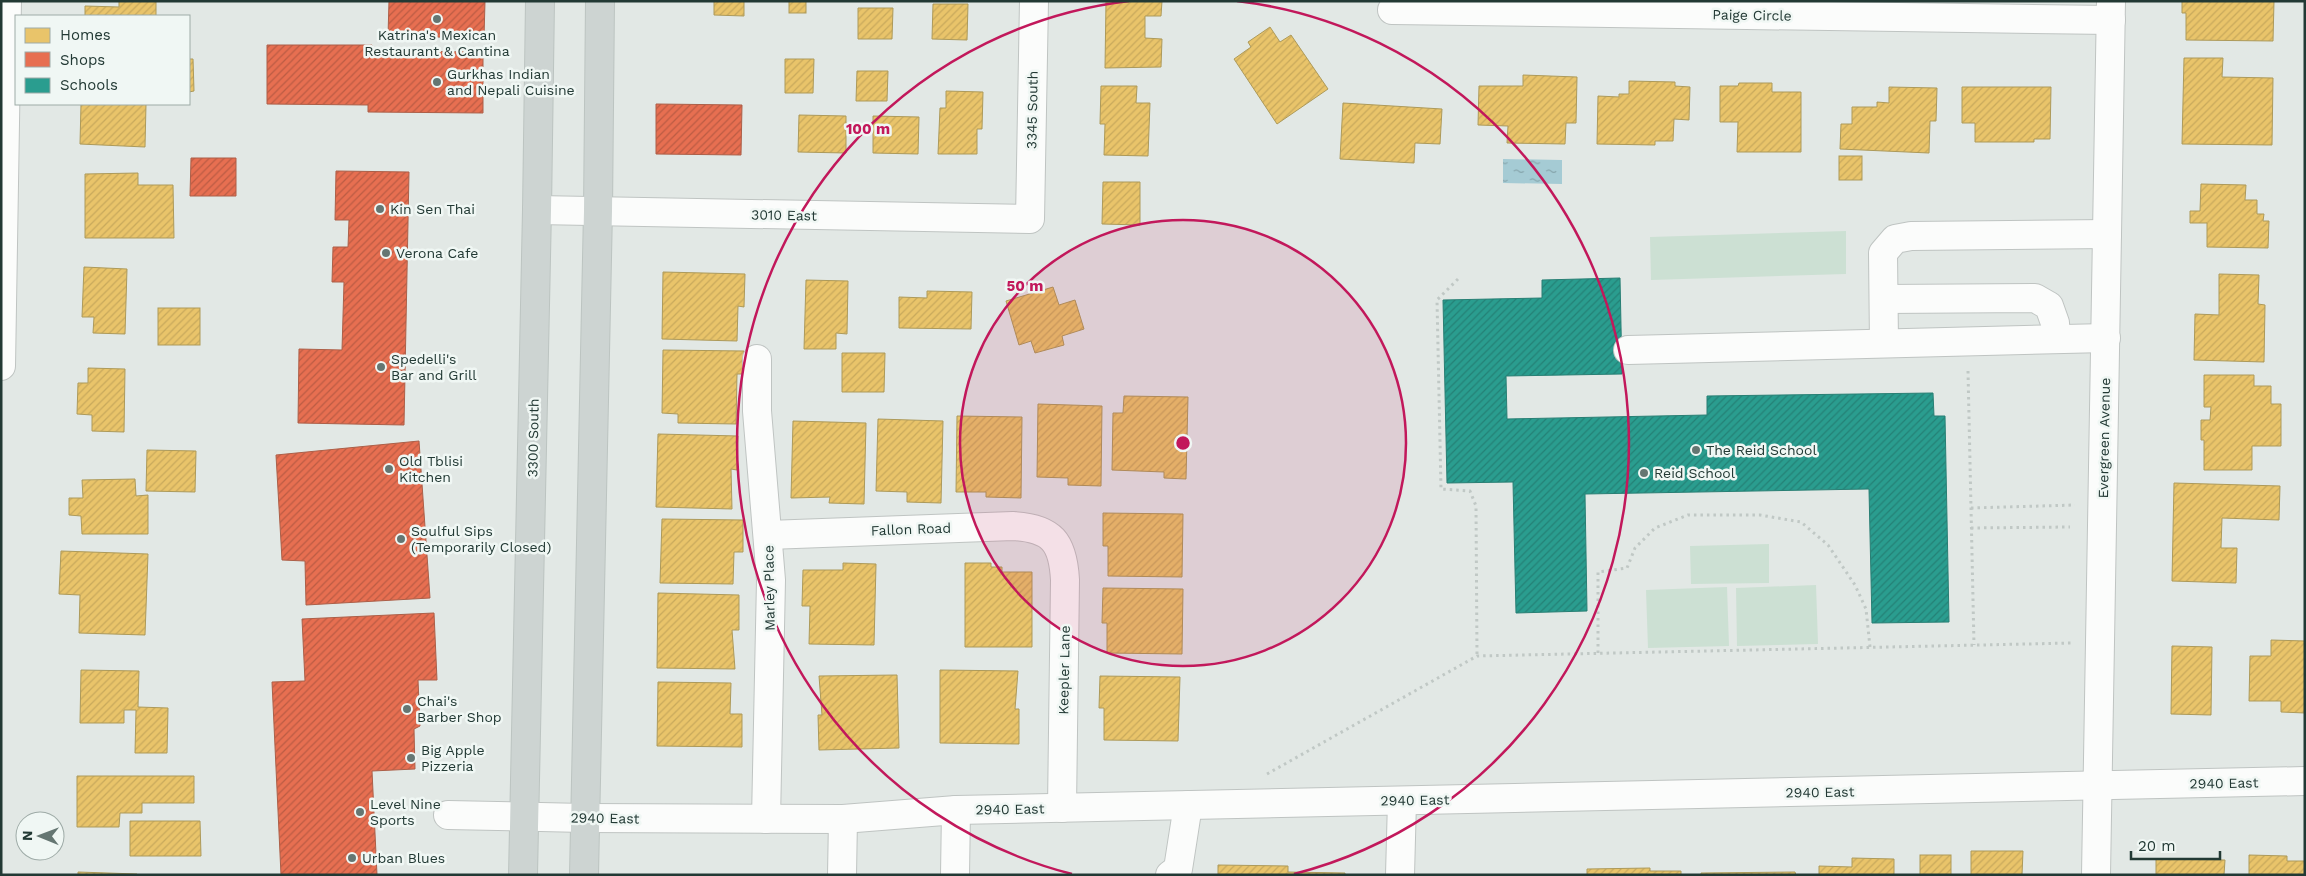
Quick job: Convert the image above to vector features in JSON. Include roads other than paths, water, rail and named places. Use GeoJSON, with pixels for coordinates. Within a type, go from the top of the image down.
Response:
{"type":"FeatureCollection","features":[{"type":"Feature","properties":{"kind":"main road","name":"3300 South"},"geometry":{"type":"LineString","coordinates":[[523,875],[540,1]]}},
{"type":"Feature","properties":{"kind":"main road"},"geometry":{"type":"LineString","coordinates":[[584,875],[598,211],[600,1]]}},
{"type":"Feature","properties":{"kind":"street"},"geometry":{"type":"LineString","coordinates":[[1,366],[7,1]]}},
{"type":"Feature","properties":{"kind":"street","name":"3345 South"},"geometry":{"type":"LineString","coordinates":[[1030,219],[1034,1]]}},
{"type":"Feature","properties":{"kind":"street","name":"Paige Circle"},"geometry":{"type":"LineString","coordinates":[[1392,10],[2111,10]]}},
{"type":"Feature","properties":{"kind":"street","name":"Evergreen Avenue"},"geometry":{"type":"LineString","coordinates":[[2096,875],[2111,10]]}},
{"type":"Feature","properties":{"kind":"street","name":"3010 East"},"geometry":{"type":"LineString","coordinates":[[537,210],[1030,219]]}},
{"type":"Feature","properties":{"kind":"street"},"geometry":{"type":"LineString","coordinates":[[1884,343],[1884,253],[1895,239],[1912,236],[2107,234]]}},
{"type":"Feature","properties":{"kind":"street"},"geometry":{"type":"LineString","coordinates":[[1884,299],[2035,298],[2049,306],[2055,323],[2056,339]]}},
{"type":"Feature","properties":{"kind":"street"},"geometry":{"type":"LineString","coordinates":[[1628,350],[2106,338]]}},
{"type":"Feature","properties":{"kind":"street","name":"Marley Place"},"geometry":{"type":"LineString","coordinates":[[757,359],[757,411],[771,580],[766,819]]}},
{"type":"Feature","properties":{"kind":"street","name":"Fallon Road"},"geometry":{"type":"LineString","coordinates":[[768,535],[1013,526],[1033,528],[1051,536]]}},
{"type":"Feature","properties":{"kind":"street","name":"Keepler Lane"},"geometry":{"type":"LineString","coordinates":[[1051,536],[1062,556],[1065,580],[1062,808]]}},
{"type":"Feature","properties":{"kind":"street","name":"2940 East"},"geometry":{"type":"LineString","coordinates":[[448,815],[584,818],[843,819],[956,810],[2305,781]]}},
{"type":"Feature","properties":{"kind":"street"},"geometry":{"type":"LineString","coordinates":[[1400,875],[1402,801]]}},
{"type":"Feature","properties":{"kind":"street"},"geometry":{"type":"LineString","coordinates":[[1170,875],[1178,869],[1188,805]]}},
{"type":"Feature","properties":{"kind":"street"},"geometry":{"type":"LineString","coordinates":[[955,875],[956,810]]}},
{"type":"Feature","properties":{"kind":"street"},"geometry":{"type":"LineString","coordinates":[[842,875],[843,819]]}},
{"type":"Feature","properties":{"kind":"water"},"geometry":{"type":"Polygon","coordinates":[[[1503,159],[1562,160],[1562,184],[1503,183],[1503,159]]]}},
{"type":"Feature","properties":{"kind":"place","name":"Katrina's Mexican Restaurant & Cantina"},"geometry":{"type":"Point","coordinates":[437,19]}},
{"type":"Feature","properties":{"kind":"place","name":"Gurkhas Indian and Nepali Cuisine"},"geometry":{"type":"Point","coordinates":[437,82]}},
{"type":"Feature","properties":{"kind":"place","name":"Kin Sen Thai"},"geometry":{"type":"Point","coordinates":[380,209]}},
{"type":"Feature","properties":{"kind":"place","name":"Verona Cafe"},"geometry":{"type":"Point","coordinates":[386,253]}},
{"type":"Feature","properties":{"kind":"place","name":"Spedelli's Bar and Grill"},"geometry":{"type":"Point","coordinates":[381,367]}},
{"type":"Feature","properties":{"kind":"place","name":"The Reid School"},"geometry":{"type":"Point","coordinates":[1696,450]}},
{"type":"Feature","properties":{"kind":"place","name":"Old Tblisi Kitchen"},"geometry":{"type":"Point","coordinates":[389,469]}},
{"type":"Feature","properties":{"kind":"place","name":"Reid School"},"geometry":{"type":"Point","coordinates":[1644,473]}},
{"type":"Feature","properties":{"kind":"place","name":"Soulful Sips (Temporarily Closed)"},"geometry":{"type":"Point","coordinates":[401,539]}},
{"type":"Feature","properties":{"kind":"place","name":"Chai's Barber Shop"},"geometry":{"type":"Point","coordinates":[407,709]}},
{"type":"Feature","properties":{"kind":"place","name":"Big Apple Pizzeria"},"geometry":{"type":"Point","coordinates":[411,758]}},
{"type":"Feature","properties":{"kind":"place","name":"Level Nine Sports"},"geometry":{"type":"Point","coordinates":[360,812]}},
{"type":"Feature","properties":{"kind":"place","name":"Urban Blues"},"geometry":{"type":"Point","coordinates":[352,858]}}]}
